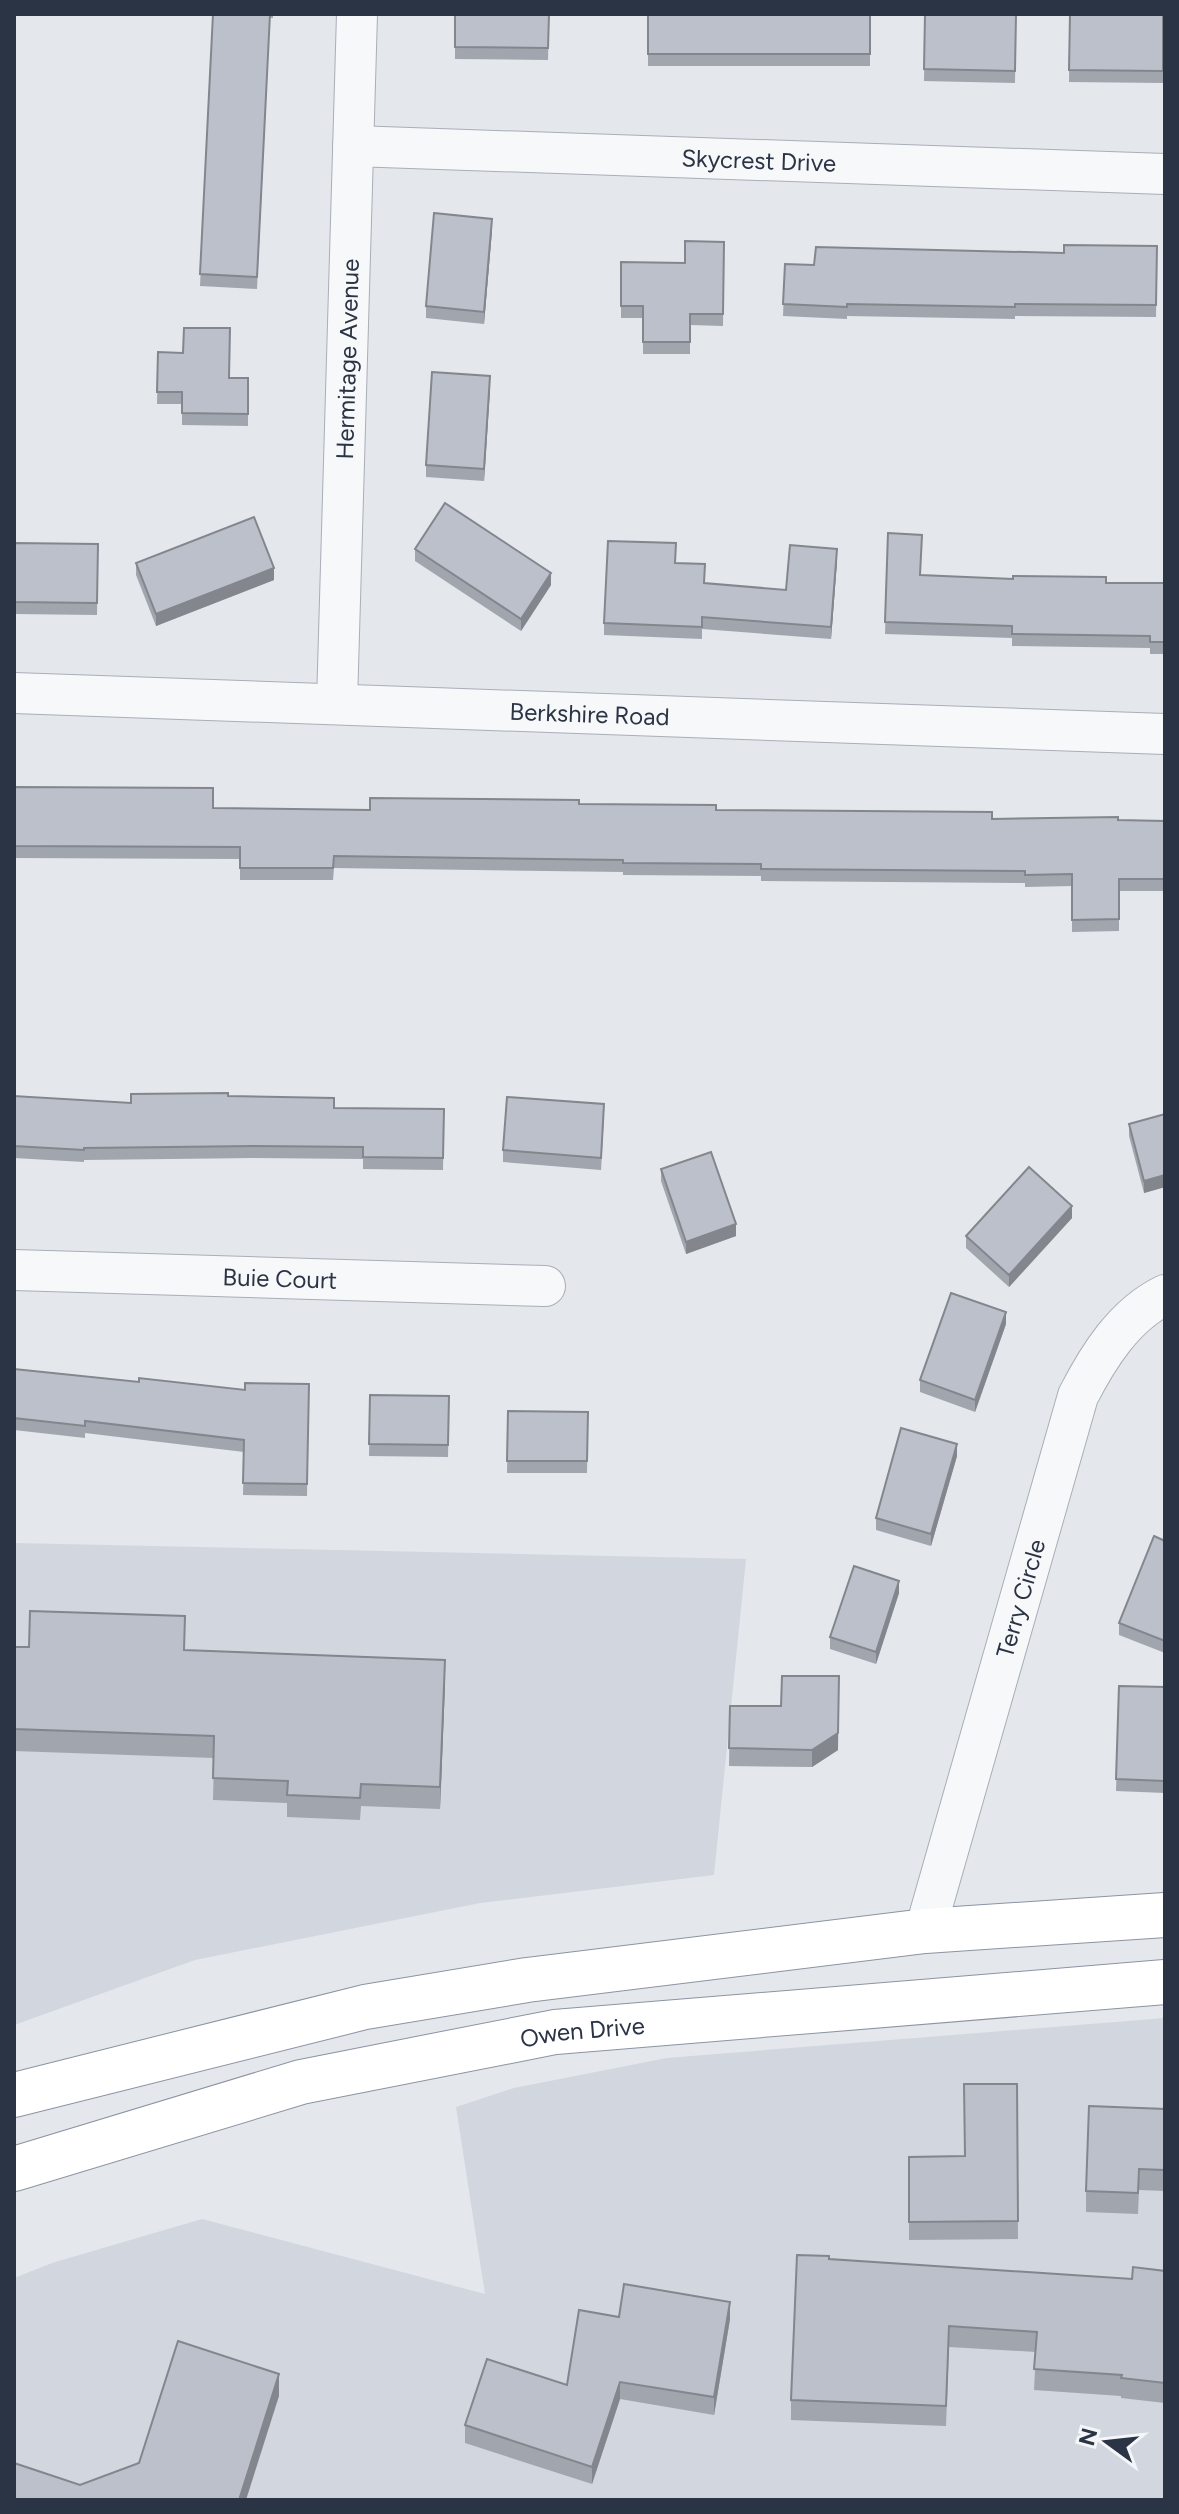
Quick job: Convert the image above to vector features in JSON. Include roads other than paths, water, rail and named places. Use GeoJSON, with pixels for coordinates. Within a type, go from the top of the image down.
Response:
{"type":"FeatureCollection","features":[{"type":"Feature","properties":{"kind":"highway"},"geometry":{"type":"LineString","coordinates":[[14,2095],[365,2007],[527,1980],[925,1931],[1165,1915]]}},
{"type":"Feature","properties":{"kind":"highway","name":"Owen Drive"},"geometry":{"type":"LineString","coordinates":[[14,2169],[301,2082],[555,2032],[1165,1982]]}},
{"type":"Feature","properties":{"kind":"street","name":"Hermitage Avenue"},"geometry":{"type":"LineString","coordinates":[[337,703],[357,14]]}},
{"type":"Feature","properties":{"kind":"street","name":"Skycrest Drive"},"geometry":{"type":"LineString","coordinates":[[353,146],[1165,174]]}},
{"type":"Feature","properties":{"kind":"street","name":"Berkshire Road"},"geometry":{"type":"LineString","coordinates":[[14,693],[1165,734]]}},
{"type":"Feature","properties":{"kind":"street","name":"Buie Court"},"geometry":{"type":"LineString","coordinates":[[14,1270],[545,1286]]}},
{"type":"Feature","properties":{"kind":"street","name":"Terry Circle"},"geometry":{"type":"LineString","coordinates":[[925,1931],[1078,1396],[1097,1360],[1127,1323],[1165,1295]]}}]}
